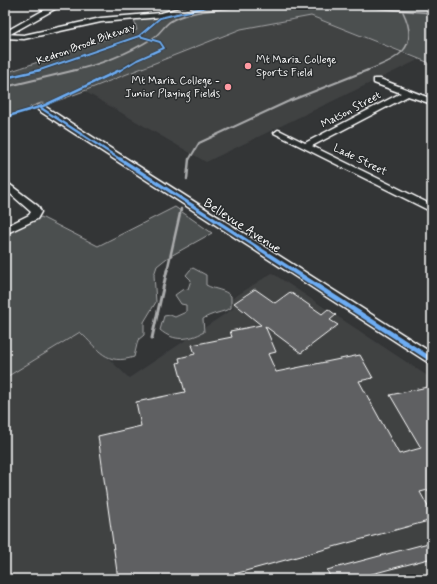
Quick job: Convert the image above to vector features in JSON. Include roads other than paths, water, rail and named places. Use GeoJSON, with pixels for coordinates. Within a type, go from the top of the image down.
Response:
{"type":"FeatureCollection","features":[{"type":"Feature","properties":{"kind":"street"},"geometry":{"type":"LineString","coordinates":[[5,35],[58,5]]}},
{"type":"Feature","properties":{"kind":"street"},"geometry":{"type":"LineString","coordinates":[[5,35],[24,37],[101,20],[161,15],[198,5]]}},
{"type":"Feature","properties":{"kind":"street"},"geometry":{"type":"LineString","coordinates":[[377,81],[432,102]]}},
{"type":"Feature","properties":{"kind":"street","name":"Matson Street"},"geometry":{"type":"LineString","coordinates":[[305,146],[407,93]]}},
{"type":"Feature","properties":{"kind":"street","name":"Bellevue Avenue"},"geometry":{"type":"LineString","coordinates":[[41,108],[430,357]]}},
{"type":"Feature","properties":{"kind":"street","name":"Lade Street"},"geometry":{"type":"LineString","coordinates":[[278,133],[432,209]]}},
{"type":"Feature","properties":{"kind":"street"},"geometry":{"type":"LineString","coordinates":[[5,184],[34,208],[36,212],[33,217],[5,231]]}},
{"type":"Feature","properties":{"kind":"waterway"},"geometry":{"type":"LineString","coordinates":[[71,71],[103,62],[134,49],[155,36],[171,21],[183,16],[217,9],[310,5]]}},
{"type":"Feature","properties":{"kind":"waterway"},"geometry":{"type":"LineString","coordinates":[[337,5],[432,13]]}},
{"type":"Feature","properties":{"kind":"waterway"},"geometry":{"type":"LineString","coordinates":[[366,71],[387,62],[403,51],[407,44],[409,35],[408,25],[403,12]]}},
{"type":"Feature","properties":{"kind":"waterway"},"geometry":{"type":"LineString","coordinates":[[5,87],[76,70]]}},
{"type":"Feature","properties":{"kind":"waterway"},"geometry":{"type":"LineString","coordinates":[[189,160],[199,143],[287,102],[368,70]]}},
{"type":"Feature","properties":{"kind":"waterway"},"geometry":{"type":"LineString","coordinates":[[187,179],[189,159]]}},
{"type":"Feature","properties":{"kind":"waterway"},"geometry":{"type":"LineString","coordinates":[[167,271],[181,209]]}},
{"type":"Feature","properties":{"kind":"waterway"},"geometry":{"type":"LineString","coordinates":[[152,338],[167,270]]}},
{"type":"Feature","properties":{"kind":"place","name":"Mt Maria College Sports Field"},"geometry":{"type":"Point","coordinates":[248,66]}},
{"type":"Feature","properties":{"kind":"place","name":"Mt Maria College - Junior Playing Fields"},"geometry":{"type":"Point","coordinates":[228,87]}}]}
